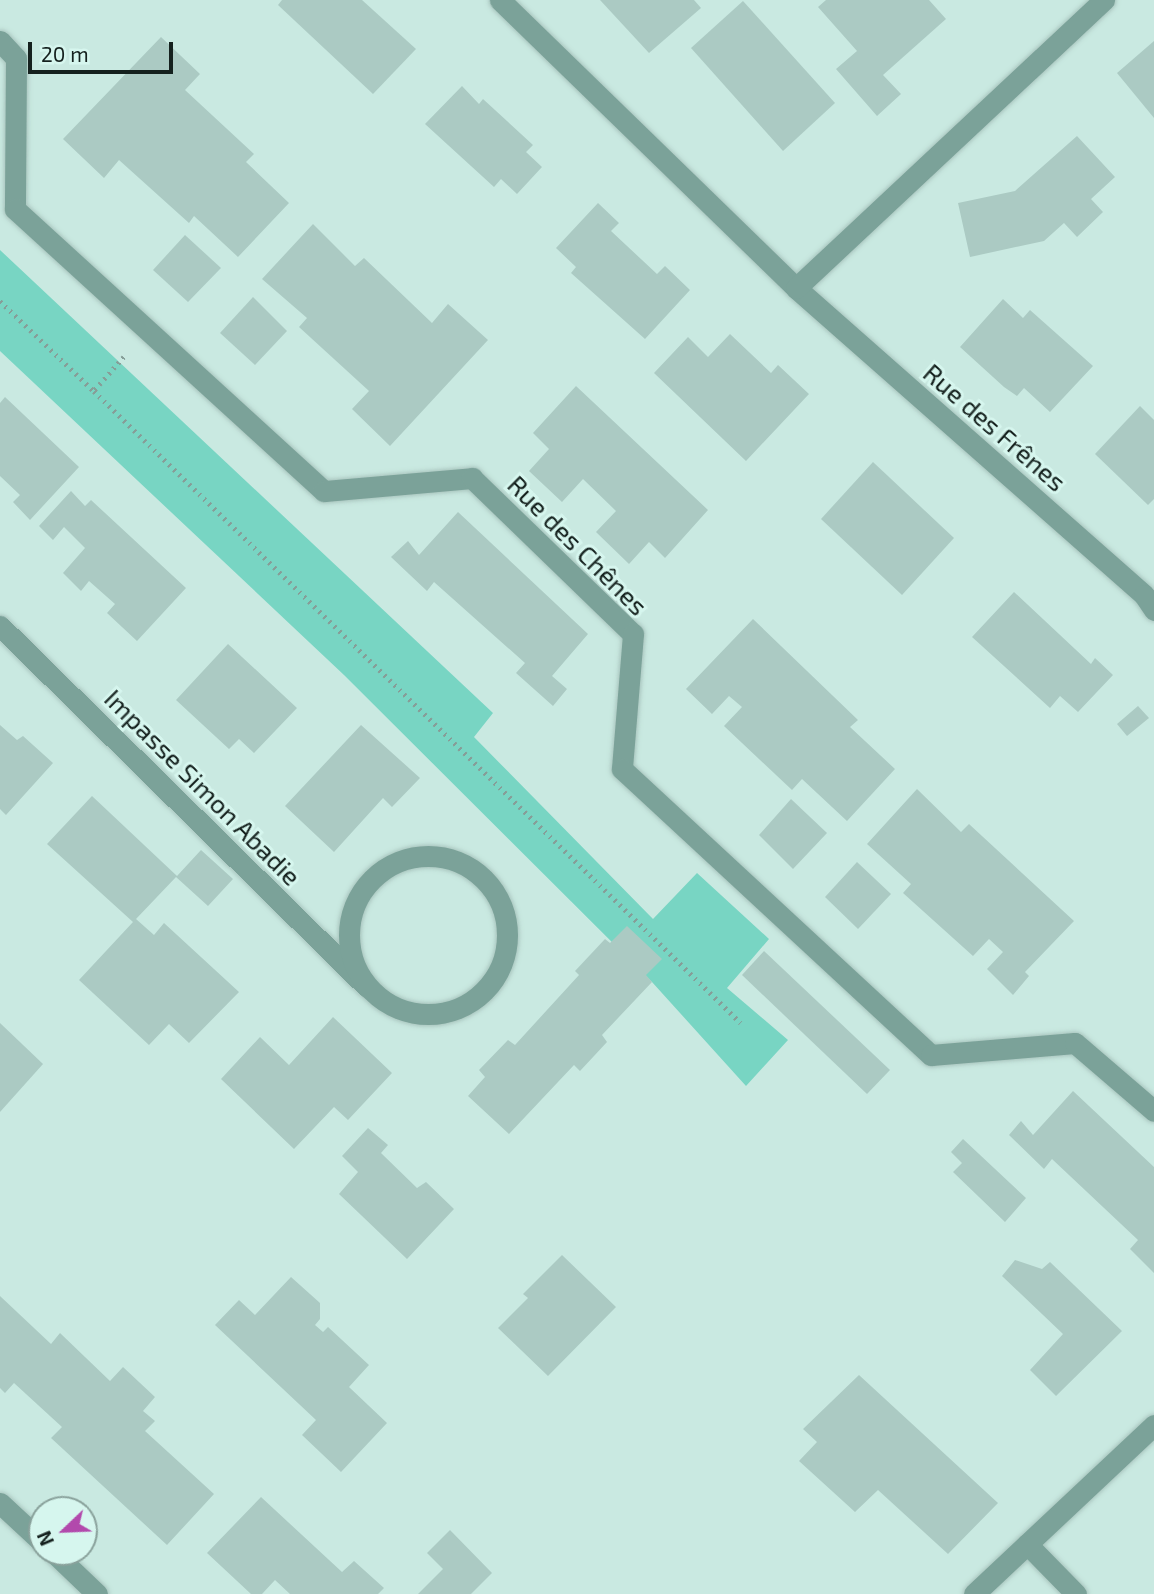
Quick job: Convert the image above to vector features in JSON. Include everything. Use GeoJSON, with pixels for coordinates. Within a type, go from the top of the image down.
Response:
{"type":"FeatureCollection","features":[{"type":"Feature","properties":{"kind":"street","name":"Rue des Frênes"},"geometry":{"type":"LineString","coordinates":[[500,0],[796,288],[1144,595],[1154,610]]}},
{"type":"Feature","properties":{"kind":"street"},"geometry":{"type":"LineString","coordinates":[[796,288],[1104,0]]}},
{"type":"Feature","properties":{"kind":"street","name":"Rue des Chênes"},"geometry":{"type":"LineString","coordinates":[[0,41],[16,58],[15,209],[324,491],[472,478],[632,634],[622,769],[931,1055],[1075,1043],[1154,1111]]}},
{"type":"Feature","properties":{"kind":"street","name":"Impasse Simon Abadie"},"geometry":{"type":"LineString","coordinates":[[0,626],[367,987]]}},
{"type":"Feature","properties":{"kind":"street"},"geometry":{"type":"LineString","coordinates":[[418,856],[446,857],[476,871],[494,892],[506,926],[506,951],[496,976],[481,995],[457,1010],[432,1015],[388,1005],[367,987],[353,963],[348,936],[353,905],[368,881],[390,865],[418,856]]}},
{"type":"Feature","properties":{"kind":"street"},"geometry":{"type":"LineString","coordinates":[[974,1594],[1154,1425]]}},
{"type":"Feature","properties":{"kind":"street"},"geometry":{"type":"LineString","coordinates":[[0,1503],[28,1529]]}},
{"type":"Feature","properties":{"kind":"street"},"geometry":{"type":"LineString","coordinates":[[1027,1544],[1076,1594]]}},
{"type":"Feature","properties":{"kind":"street"},"geometry":{"type":"LineString","coordinates":[[68,1566],[97,1594]]}},
{"type":"Feature","properties":{"kind":"path"},"geometry":{"type":"LineString","coordinates":[[0,301],[741,1023]]}},
{"type":"Feature","properties":{"kind":"path"},"geometry":{"type":"LineString","coordinates":[[94,391],[148,330]]}},
{"type":"Feature","properties":{"kind":"green space"},"geometry":{"type":"Polygon","coordinates":[[[0,250],[493,713],[474,737],[653,919],[697,873],[769,939],[727,988],[788,1040],[746,1086],[652,982],[344,675],[0,351],[0,250]]]}},
{"type":"Feature","properties":{"kind":"building"},"geometry":{"type":"Polygon","coordinates":[[[282,0],[362,0],[416,49],[373,94],[278,5],[282,0]]]}},
{"type":"Feature","properties":{"kind":"building"},"geometry":{"type":"Polygon","coordinates":[[[600,0],[694,0],[701,8],[649,53],[600,0]]]}},
{"type":"Feature","properties":{"kind":"building"},"geometry":{"type":"Polygon","coordinates":[[[826,0],[929,0],[946,19],[883,75],[901,94],[877,116],[836,69],[857,51],[818,7],[826,0]]]}},
{"type":"Feature","properties":{"kind":"building"},"geometry":{"type":"Polygon","coordinates":[[[743,1],[835,103],[783,151],[691,48],[743,1]]]}},
{"type":"Feature","properties":{"kind":"building"},"geometry":{"type":"Polygon","coordinates":[[[161,37],[200,74],[185,90],[254,154],[246,162],[289,203],[238,257],[194,216],[189,223],[119,160],[104,178],[63,139],[161,37]]]}},
{"type":"Feature","properties":{"kind":"building"},"geometry":{"type":"Polygon","coordinates":[[[1154,41],[1154,118],[1117,73],[1154,41]]]}},
{"type":"Feature","properties":{"kind":"building"},"geometry":{"type":"Polygon","coordinates":[[[462,86],[479,104],[483,99],[533,145],[526,152],[542,167],[517,194],[501,179],[494,187],[425,124],[462,86]]]}},
{"type":"Feature","properties":{"kind":"building"},"geometry":{"type":"Polygon","coordinates":[[[1077,136],[1115,177],[1091,199],[1103,212],[1077,237],[1064,223],[1044,241],[970,257],[958,203],[1015,191],[1077,136]]]}},
{"type":"Feature","properties":{"kind":"building"},"geometry":{"type":"Polygon","coordinates":[[[598,203],[619,223],[611,231],[657,274],[665,266],[690,290],[645,339],[571,273],[576,267],[556,248],[598,203]]]}},
{"type":"Feature","properties":{"kind":"building"},"geometry":{"type":"Polygon","coordinates":[[[313,224],[355,266],[364,258],[432,323],[448,304],[488,340],[390,446],[352,409],[369,391],[299,327],[307,318],[262,279],[313,224]]]}},
{"type":"Feature","properties":{"kind":"building"},"geometry":{"type":"Polygon","coordinates":[[[185,235],[221,268],[188,302],[153,270],[185,235]]]}},
{"type":"Feature","properties":{"kind":"building"},"geometry":{"type":"Polygon","coordinates":[[[253,297],[287,331],[255,365],[220,333],[253,297]]]}},
{"type":"Feature","properties":{"kind":"building"},"geometry":{"type":"Polygon","coordinates":[[[1003,299],[1023,318],[1030,310],[1093,366],[1050,412],[1024,388],[1017,396],[1004,387],[960,347],[1003,299]]]}},
{"type":"Feature","properties":{"kind":"building"},"geometry":{"type":"Polygon","coordinates":[[[730,334],[771,373],[778,365],[809,394],[746,461],[654,373],[688,337],[708,357],[730,334]]]}},
{"type":"Feature","properties":{"kind":"building"},"geometry":{"type":"Polygon","coordinates":[[[576,386],[708,510],[665,558],[649,542],[629,564],[596,532],[616,511],[583,479],[562,502],[529,471],[549,449],[533,433],[576,386]]]}},
{"type":"Feature","properties":{"kind":"building"},"geometry":{"type":"Polygon","coordinates":[[[5,397],[79,467],[30,520],[13,502],[20,495],[0,476],[0,403],[5,397]]]}},
{"type":"Feature","properties":{"kind":"building"},"geometry":{"type":"Polygon","coordinates":[[[1140,406],[1154,420],[1154,499],[1148,505],[1095,454],[1140,406]]]}},
{"type":"Feature","properties":{"kind":"building"},"geometry":{"type":"Polygon","coordinates":[[[873,462],[954,538],[902,595],[821,519],[873,462]]]}},
{"type":"Feature","properties":{"kind":"building"},"geometry":{"type":"Polygon","coordinates":[[[71,491],[85,506],[91,500],[186,588],[137,641],[107,613],[115,604],[89,581],[81,591],[63,573],[85,548],[64,527],[53,540],[39,526],[71,491]]]}},
{"type":"Feature","properties":{"kind":"building"},"geometry":{"type":"Polygon","coordinates":[[[458,512],[588,634],[552,676],[567,689],[553,706],[516,673],[525,663],[434,582],[427,591],[391,557],[408,541],[419,555],[458,512]]]}},
{"type":"Feature","properties":{"kind":"building"},"geometry":{"type":"Polygon","coordinates":[[[1014,592],[1091,664],[1095,658],[1113,675],[1078,712],[1060,696],[1050,708],[972,637],[1014,592]]]}},
{"type":"Feature","properties":{"kind":"building"},"geometry":{"type":"Polygon","coordinates":[[[753,619],[858,720],[850,727],[895,769],[847,821],[802,779],[792,790],[724,726],[742,707],[729,696],[712,714],[686,689],[753,619]]]}},
{"type":"Feature","properties":{"kind":"building"},"geometry":{"type":"Polygon","coordinates":[[[228,644],[297,708],[254,753],[239,739],[229,749],[176,700],[228,644]]]}},
{"type":"Feature","properties":{"kind":"building"},"geometry":{"type":"Polygon","coordinates":[[[1138,706],[1149,718],[1127,736],[1117,724],[1138,706]]]}},
{"type":"Feature","properties":{"kind":"building"},"geometry":{"type":"Polygon","coordinates":[[[0,725],[17,740],[23,736],[53,763],[6,815],[0,809],[0,725]]]}},
{"type":"Feature","properties":{"kind":"building"},"geometry":{"type":"Polygon","coordinates":[[[361,725],[420,778],[392,807],[383,798],[334,852],[285,806],[361,725]]]}},
{"type":"Feature","properties":{"kind":"building"},"geometry":{"type":"Polygon","coordinates":[[[917,789],[961,832],[969,824],[1074,921],[1025,972],[1029,976],[1013,995],[987,969],[1003,952],[989,939],[973,956],[903,893],[911,884],[867,844],[917,789]]]}},
{"type":"Feature","properties":{"kind":"building"},"geometry":{"type":"Polygon","coordinates":[[[92,796],[177,876],[201,850],[233,879],[208,906],[176,877],[136,919],[154,935],[164,923],[239,992],[189,1043],[169,1024],[149,1045],[79,980],[133,922],[47,844],[92,796]]]}},
{"type":"Feature","properties":{"kind":"building"},"geometry":{"type":"Polygon","coordinates":[[[791,799],[827,833],[793,869],[759,835],[791,799]]]}},
{"type":"Feature","properties":{"kind":"building"},"geometry":{"type":"Polygon","coordinates":[[[857,862],[891,894],[858,929],[825,897],[857,862]]]}},
{"type":"Feature","properties":{"kind":"building"},"geometry":{"type":"Polygon","coordinates":[[[627,926],[662,959],[646,975],[652,982],[602,1035],[607,1042],[580,1071],[574,1065],[509,1134],[468,1096],[485,1077],[479,1070],[508,1040],[515,1045],[579,975],[575,971],[605,939],[610,943],[627,926]]]}},
{"type":"Feature","properties":{"kind":"building"},"geometry":{"type":"Polygon","coordinates":[[[764,951],[890,1070],[867,1094],[742,975],[764,951]]]}},
{"type":"Feature","properties":{"kind":"building"},"geometry":{"type":"Polygon","coordinates":[[[333,1017],[392,1073],[348,1120],[334,1107],[294,1149],[221,1079],[260,1037],[289,1065],[333,1017]]]}},
{"type":"Feature","properties":{"kind":"building"},"geometry":{"type":"Polygon","coordinates":[[[0,1023],[43,1064],[0,1112],[0,1023]]]}},
{"type":"Feature","properties":{"kind":"building"},"geometry":{"type":"Polygon","coordinates":[[[1073,1091],[1154,1167],[1154,1273],[1130,1249],[1138,1240],[1052,1159],[1044,1169],[1009,1135],[1021,1121],[1033,1135],[1073,1091]]]}},
{"type":"Feature","properties":{"kind":"building"},"geometry":{"type":"Polygon","coordinates":[[[368,1128],[388,1145],[381,1153],[417,1188],[426,1182],[454,1209],[407,1259],[339,1194],[358,1172],[342,1156],[368,1128]]]}},
{"type":"Feature","properties":{"kind":"building"},"geometry":{"type":"Polygon","coordinates":[[[963,1139],[1026,1198],[1005,1222],[953,1172],[962,1163],[951,1152],[963,1139]]]}},
{"type":"Feature","properties":{"kind":"building"},"geometry":{"type":"Polygon","coordinates":[[[562,1255],[616,1307],[548,1376],[498,1328],[528,1298],[523,1294],[562,1255]]]}},
{"type":"Feature","properties":{"kind":"building"},"geometry":{"type":"Polygon","coordinates":[[[1015,1260],[1042,1269],[1050,1262],[1122,1331],[1056,1396],[1030,1370],[1063,1334],[1002,1276],[1015,1260]]]}},
{"type":"Feature","properties":{"kind":"building"},"geometry":{"type":"Polygon","coordinates":[[[291,1277],[320,1303],[320,1319],[315,1325],[323,1332],[328,1327],[369,1365],[349,1387],[387,1423],[341,1472],[302,1435],[316,1420],[215,1325],[239,1300],[255,1315],[291,1277]]]}},
{"type":"Feature","properties":{"kind":"building"},"geometry":{"type":"Polygon","coordinates":[[[0,1296],[51,1344],[60,1333],[110,1381],[123,1367],[155,1397],[143,1411],[155,1421],[145,1431],[214,1494],[167,1545],[51,1438],[62,1427],[14,1383],[5,1393],[0,1388],[0,1296]]]}},
{"type":"Feature","properties":{"kind":"building"},"geometry":{"type":"Polygon","coordinates":[[[859,1375],[998,1503],[948,1554],[878,1490],[855,1512],[799,1461],[817,1442],[803,1429],[859,1375]]]}},
{"type":"Feature","properties":{"kind":"building"},"geometry":{"type":"Polygon","coordinates":[[[261,1497],[342,1572],[354,1561],[384,1588],[378,1594],[290,1594],[275,1580],[262,1594],[251,1594],[207,1553],[261,1497]]]}},
{"type":"Feature","properties":{"kind":"building"},"geometry":{"type":"Polygon","coordinates":[[[450,1530],[492,1573],[471,1594],[418,1594],[443,1569],[427,1553],[450,1530]]]}}]}
